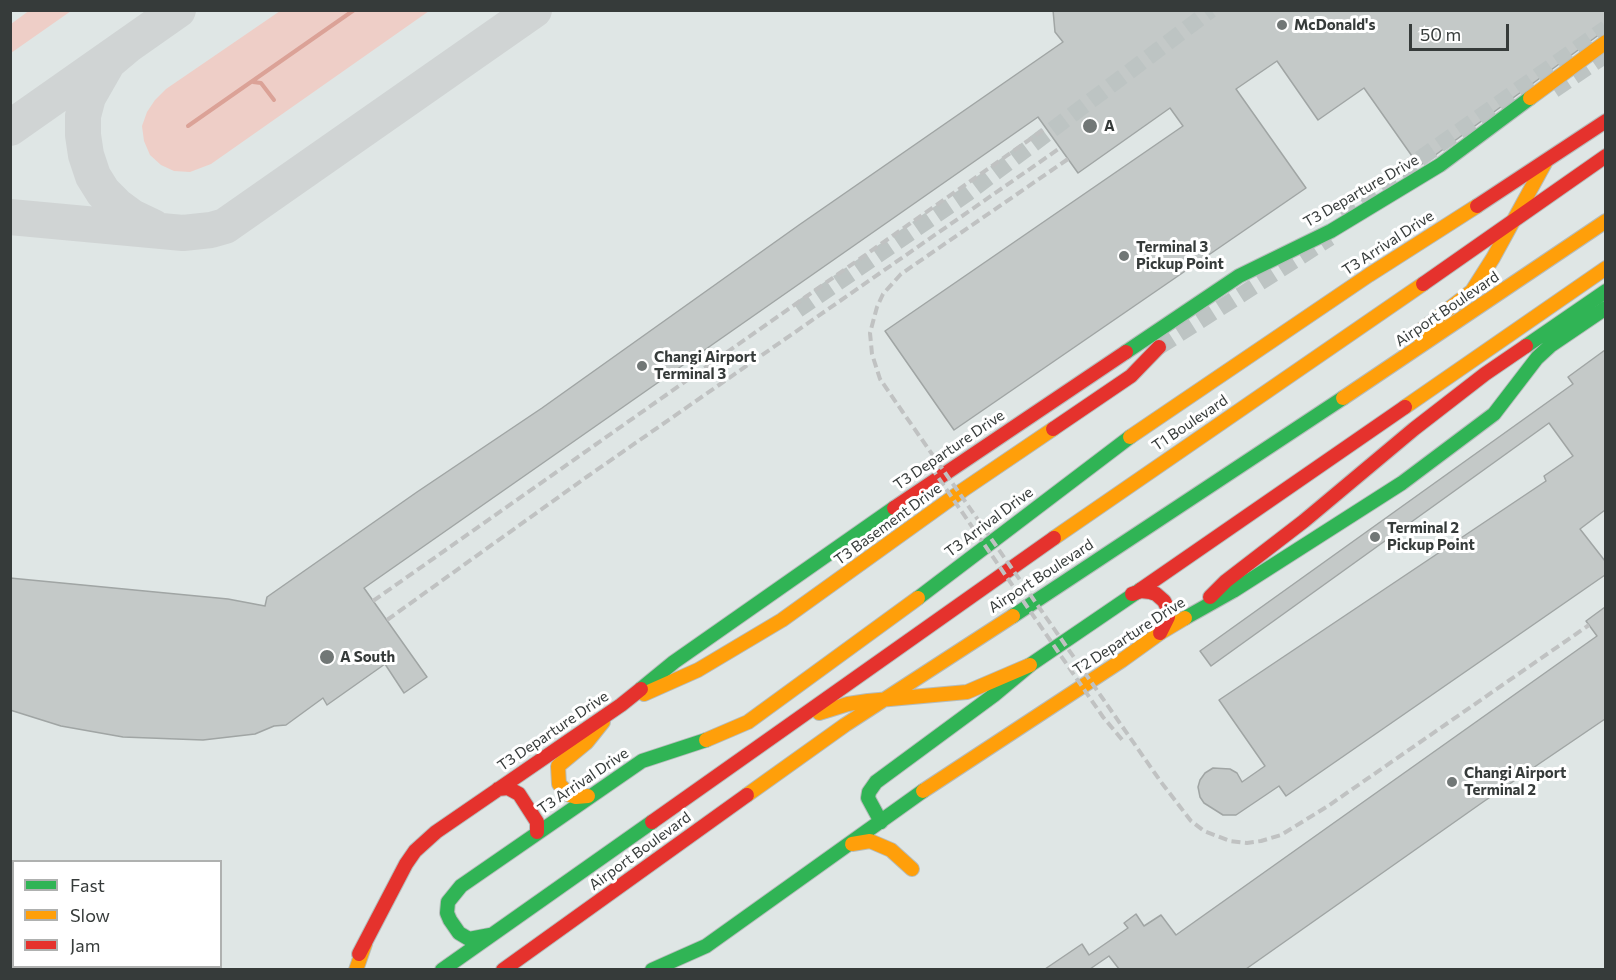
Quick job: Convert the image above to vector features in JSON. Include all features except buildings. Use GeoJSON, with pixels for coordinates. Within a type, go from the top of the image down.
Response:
{"type":"FeatureCollection","features":[{"type":"Feature","properties":{"kind":"main road","name":"T3 Departure Drive"},"geometry":{"type":"LineString","coordinates":[[366,944],[396,882],[415,851],[436,832],[617,707],[674,662],[959,463],[1239,276],[1331,231],[1440,165],[1605,42]]}},
{"type":"Feature","properties":{"kind":"main road","name":"T3 Arrival Drive"},"geometry":{"type":"LineString","coordinates":[[490,935],[476,939],[463,937],[450,920],[448,902],[461,886],[588,796],[642,761],[717,736],[748,722],[876,630],[1111,450],[1369,275],[1545,163],[1605,121]]}},
{"type":"Feature","properties":{"kind":"main road","name":"T1 Boulevard"},"geometry":{"type":"LineString","coordinates":[[796,722],[1136,480],[1605,156]]}},
{"type":"Feature","properties":{"kind":"main road"},"geometry":{"type":"LineString","coordinates":[[1314,417],[1337,390],[1472,291],[1493,258],[1545,163]]}},
{"type":"Feature","properties":{"kind":"main road","name":"Airport Boulevard"},"geometry":{"type":"LineString","coordinates":[[502,969],[845,725],[1314,417],[1605,221]]}},
{"type":"Feature","properties":{"kind":"main road"},"geometry":{"type":"LineString","coordinates":[[881,822],[868,798],[876,782],[994,695],[1030,664],[1605,268]]}},
{"type":"Feature","properties":{"kind":"main road"},"geometry":{"type":"LineString","coordinates":[[1193,614],[1226,581],[1304,521],[1414,429],[1485,374],[1605,291]]}},
{"type":"Feature","properties":{"kind":"main road","name":"T2 Departure Drive"},"geometry":{"type":"LineString","coordinates":[[652,969],[706,946],[942,777],[1121,661],[1160,633],[1233,591],[1402,483],[1504,404],[1537,358],[1550,346],[1605,308]]}},
{"type":"Feature","properties":{"kind":"main road","name":"T3 Basement Drive"},"geometry":{"type":"LineString","coordinates":[[617,707],[698,670],[782,620],[972,484],[1131,376],[1159,347]]}},
{"type":"Feature","properties":{"kind":"main road"},"geometry":{"type":"LineString","coordinates":[[1131,594],[1141,591],[1150,592],[1164,601],[1168,609],[1168,617],[1160,633]]}},
{"type":"Feature","properties":{"kind":"main road"},"geometry":{"type":"LineString","coordinates":[[796,722],[848,704],[967,692],[995,682],[1030,664]]}},
{"type":"Feature","properties":{"kind":"main road"},"geometry":{"type":"LineString","coordinates":[[588,796],[576,797],[565,791],[557,779],[558,766],[587,742],[617,707]]}},
{"type":"Feature","properties":{"kind":"main road","name":"Airport Boulevard"},"geometry":{"type":"LineString","coordinates":[[442,969],[796,722]]}},
{"type":"Feature","properties":{"kind":"main road"},"geometry":{"type":"LineString","coordinates":[[498,789],[508,788],[519,794],[537,822],[537,832]]}},
{"type":"Feature","properties":{"kind":"main road"},"geometry":{"type":"LineString","coordinates":[[851,844],[870,841],[891,850],[912,868]]}},
{"type":"Feature","properties":{"kind":"main road"},"geometry":{"type":"LineString","coordinates":[[348,969],[366,944]]}},
{"type":"Feature","properties":{"kind":"main road"},"geometry":{"type":"LineString","coordinates":[[356,969],[366,944]]}},
{"type":"Feature","properties":{"kind":"shaded area"},"geometry":{"type":"Polygon","coordinates":[[[30,10],[71,11],[11,53],[11,24],[30,10]]]}},
{"type":"Feature","properties":{"kind":"shaded area"},"geometry":{"type":"Polygon","coordinates":[[[280,11],[429,11],[211,164],[190,172],[174,171],[161,165],[150,155],[144,141],[142,126],[155,100],[166,89],[280,11]]]}},
{"type":"Feature","properties":{"kind":"waterway"},"geometry":{"type":"LineString","coordinates":[[188,126],[354,10]]}},
{"type":"Feature","properties":{"kind":"waterway"},"geometry":{"type":"LineString","coordinates":[[253,82],[261,83],[274,100]]}},
{"type":"Feature","properties":{"kind":"taxiway"},"geometry":{"type":"LineString","coordinates":[[10,128],[178,10]]}},
{"type":"Feature","properties":{"kind":"taxiway"},"geometry":{"type":"LineString","coordinates":[[10,217],[183,233],[225,226],[534,10]]}},
{"type":"Feature","properties":{"kind":"taxiway"},"geometry":{"type":"LineString","coordinates":[[127,46],[108,62],[88,97],[83,116],[83,135],[86,155],[93,176],[103,192],[132,217],[153,227]]}},
{"type":"Feature","properties":{"kind":"tunnel"},"geometry":{"type":"LineString","coordinates":[[798,310],[967,194],[1211,10]]}},
{"type":"Feature","properties":{"kind":"tunnel"},"geometry":{"type":"LineString","coordinates":[[1341,214],[1606,28]]}},
{"type":"Feature","properties":{"kind":"tunnel"},"geometry":{"type":"LineString","coordinates":[[1554,90],[1606,55]]}},
{"type":"Feature","properties":{"kind":"tunnel"},"geometry":{"type":"LineString","coordinates":[[1159,347],[1330,238]]}},
{"type":"Feature","properties":{"kind":"railway"},"geometry":{"type":"LineString","coordinates":[[373,601],[1046,128]]}},
{"type":"Feature","properties":{"kind":"railway"},"geometry":{"type":"LineString","coordinates":[[387,620],[588,476],[1060,148]]}},
{"type":"Feature","properties":{"kind":"railway"},"geometry":{"type":"LineString","coordinates":[[1068,159],[901,274],[883,294],[877,307],[870,333],[872,354],[880,379],[1161,782],[1191,821],[1204,831],[1230,841],[1247,843],[1281,835],[1328,806],[1589,625]]}},
{"type":"Feature","properties":{"kind":"railway"},"geometry":{"type":"LineString","coordinates":[[931,467],[1103,717],[1124,742]]}},
{"type":"Feature","properties":{"kind":"traffic: fast"},"geometry":{"type":"LineString","coordinates":[[1126,352],[1239,276],[1331,231],[1440,165],[1530,98]]}},
{"type":"Feature","properties":{"kind":"traffic: fast"},"geometry":{"type":"LineString","coordinates":[[1526,346],[1606,291]]}},
{"type":"Feature","properties":{"kind":"traffic: fast"},"geometry":{"type":"LineString","coordinates":[[1185,618],[1233,591],[1402,483],[1494,414],[1537,358],[1550,346],[1606,308]]}},
{"type":"Feature","properties":{"kind":"traffic: fast"},"geometry":{"type":"LineString","coordinates":[[1013,616],[1343,398]]}},
{"type":"Feature","properties":{"kind":"traffic: fast"},"geometry":{"type":"LineString","coordinates":[[918,598],[1130,437]]}},
{"type":"Feature","properties":{"kind":"traffic: fast"},"geometry":{"type":"LineString","coordinates":[[641,689],[674,662],[894,508]]}},
{"type":"Feature","properties":{"kind":"traffic: fast"},"geometry":{"type":"LineString","coordinates":[[881,822],[868,798],[876,782],[994,695],[1030,665],[1140,590]]}},
{"type":"Feature","properties":{"kind":"traffic: fast"},"geometry":{"type":"LineString","coordinates":[[490,935],[469,939],[459,933],[450,920],[447,913],[448,902],[461,886],[642,761],[706,740]]}},
{"type":"Feature","properties":{"kind":"traffic: fast"},"geometry":{"type":"LineString","coordinates":[[652,970],[706,946],[923,791]]}},
{"type":"Feature","properties":{"kind":"traffic: fast"},"geometry":{"type":"LineString","coordinates":[[442,970],[652,822]]}},
{"type":"Feature","properties":{"kind":"traffic: slow"},"geometry":{"type":"LineString","coordinates":[[1530,98],[1606,42]]}},
{"type":"Feature","properties":{"kind":"traffic: slow"},"geometry":{"type":"LineString","coordinates":[[1416,334],[1472,291],[1493,258],[1545,163]]}},
{"type":"Feature","properties":{"kind":"traffic: slow"},"geometry":{"type":"LineString","coordinates":[[1130,437],[1369,275],[1477,206]]}},
{"type":"Feature","properties":{"kind":"traffic: slow"},"geometry":{"type":"LineString","coordinates":[[1343,398],[1606,221]]}},
{"type":"Feature","properties":{"kind":"traffic: slow"},"geometry":{"type":"LineString","coordinates":[[1405,407],[1606,268]]}},
{"type":"Feature","properties":{"kind":"traffic: slow"},"geometry":{"type":"LineString","coordinates":[[1054,538],[1423,284]]}},
{"type":"Feature","properties":{"kind":"traffic: slow"},"geometry":{"type":"LineString","coordinates":[[644,694],[698,670],[782,620],[963,490],[1053,429]]}},
{"type":"Feature","properties":{"kind":"traffic: slow"},"geometry":{"type":"LineString","coordinates":[[706,740],[748,722],[918,598]]}},
{"type":"Feature","properties":{"kind":"traffic: slow"},"geometry":{"type":"LineString","coordinates":[[747,795],[845,725],[1013,616]]}},
{"type":"Feature","properties":{"kind":"traffic: slow"},"geometry":{"type":"LineString","coordinates":[[923,791],[1185,618]]}},
{"type":"Feature","properties":{"kind":"traffic: slow"},"geometry":{"type":"LineString","coordinates":[[819,713],[848,704],[868,701],[967,692],[1030,665]]}},
{"type":"Feature","properties":{"kind":"traffic: slow"},"geometry":{"type":"LineString","coordinates":[[588,796],[570,795],[559,784],[558,766],[587,742],[603,722]]}},
{"type":"Feature","properties":{"kind":"traffic: slow"},"geometry":{"type":"LineString","coordinates":[[852,844],[870,841],[891,850],[912,869]]}},
{"type":"Feature","properties":{"kind":"traffic: slow"},"geometry":{"type":"LineString","coordinates":[[356,970],[365,944]]}},
{"type":"Feature","properties":{"kind":"traffic: jam"},"geometry":{"type":"LineString","coordinates":[[1477,206],[1606,121]]}},
{"type":"Feature","properties":{"kind":"traffic: jam"},"geometry":{"type":"LineString","coordinates":[[1423,284],[1606,156]]}},
{"type":"Feature","properties":{"kind":"traffic: jam"},"geometry":{"type":"LineString","coordinates":[[1210,597],[1226,581],[1304,521],[1414,429],[1485,374],[1526,346]]}},
{"type":"Feature","properties":{"kind":"traffic: jam"},"geometry":{"type":"LineString","coordinates":[[1053,429],[1131,376],[1159,347]]}},
{"type":"Feature","properties":{"kind":"traffic: jam"},"geometry":{"type":"LineString","coordinates":[[894,508],[1126,352]]}},
{"type":"Feature","properties":{"kind":"traffic: jam"},"geometry":{"type":"LineString","coordinates":[[1140,590],[1405,407]]}},
{"type":"Feature","properties":{"kind":"traffic: jam"},"geometry":{"type":"LineString","coordinates":[[652,822],[1054,538]]}},
{"type":"Feature","properties":{"kind":"traffic: jam"},"geometry":{"type":"LineString","coordinates":[[1132,594],[1141,591],[1150,592],[1164,601],[1168,609],[1168,617],[1160,633]]}},
{"type":"Feature","properties":{"kind":"traffic: jam"},"geometry":{"type":"LineString","coordinates":[[359,954],[415,851],[436,832],[641,689]]}},
{"type":"Feature","properties":{"kind":"traffic: jam"},"geometry":{"type":"LineString","coordinates":[[498,789],[508,788],[519,794],[537,822],[537,832]]}},
{"type":"Feature","properties":{"kind":"traffic: jam"},"geometry":{"type":"LineString","coordinates":[[503,970],[747,795]]}},
{"type":"Feature","properties":{"kind":"place","name":"McDonald's"},"geometry":{"type":"Point","coordinates":[1282,25]}},
{"type":"Feature","properties":{"kind":"place","name":"A"},"geometry":{"type":"Point","coordinates":[1090,126]}},
{"type":"Feature","properties":{"kind":"place","name":"Terminal 3 Pickup Point"},"geometry":{"type":"Point","coordinates":[1124,256]}},
{"type":"Feature","properties":{"kind":"place","name":"Changi Airport Terminal 3"},"geometry":{"type":"Point","coordinates":[642,366]}},
{"type":"Feature","properties":{"kind":"place","name":"Terminal 2 Pickup Point"},"geometry":{"type":"Point","coordinates":[1375,537]}},
{"type":"Feature","properties":{"kind":"place","name":"A South"},"geometry":{"type":"Point","coordinates":[327,657]}},
{"type":"Feature","properties":{"kind":"place","name":"Changi Airport Terminal 2"},"geometry":{"type":"Point","coordinates":[1452,782]}}]}
